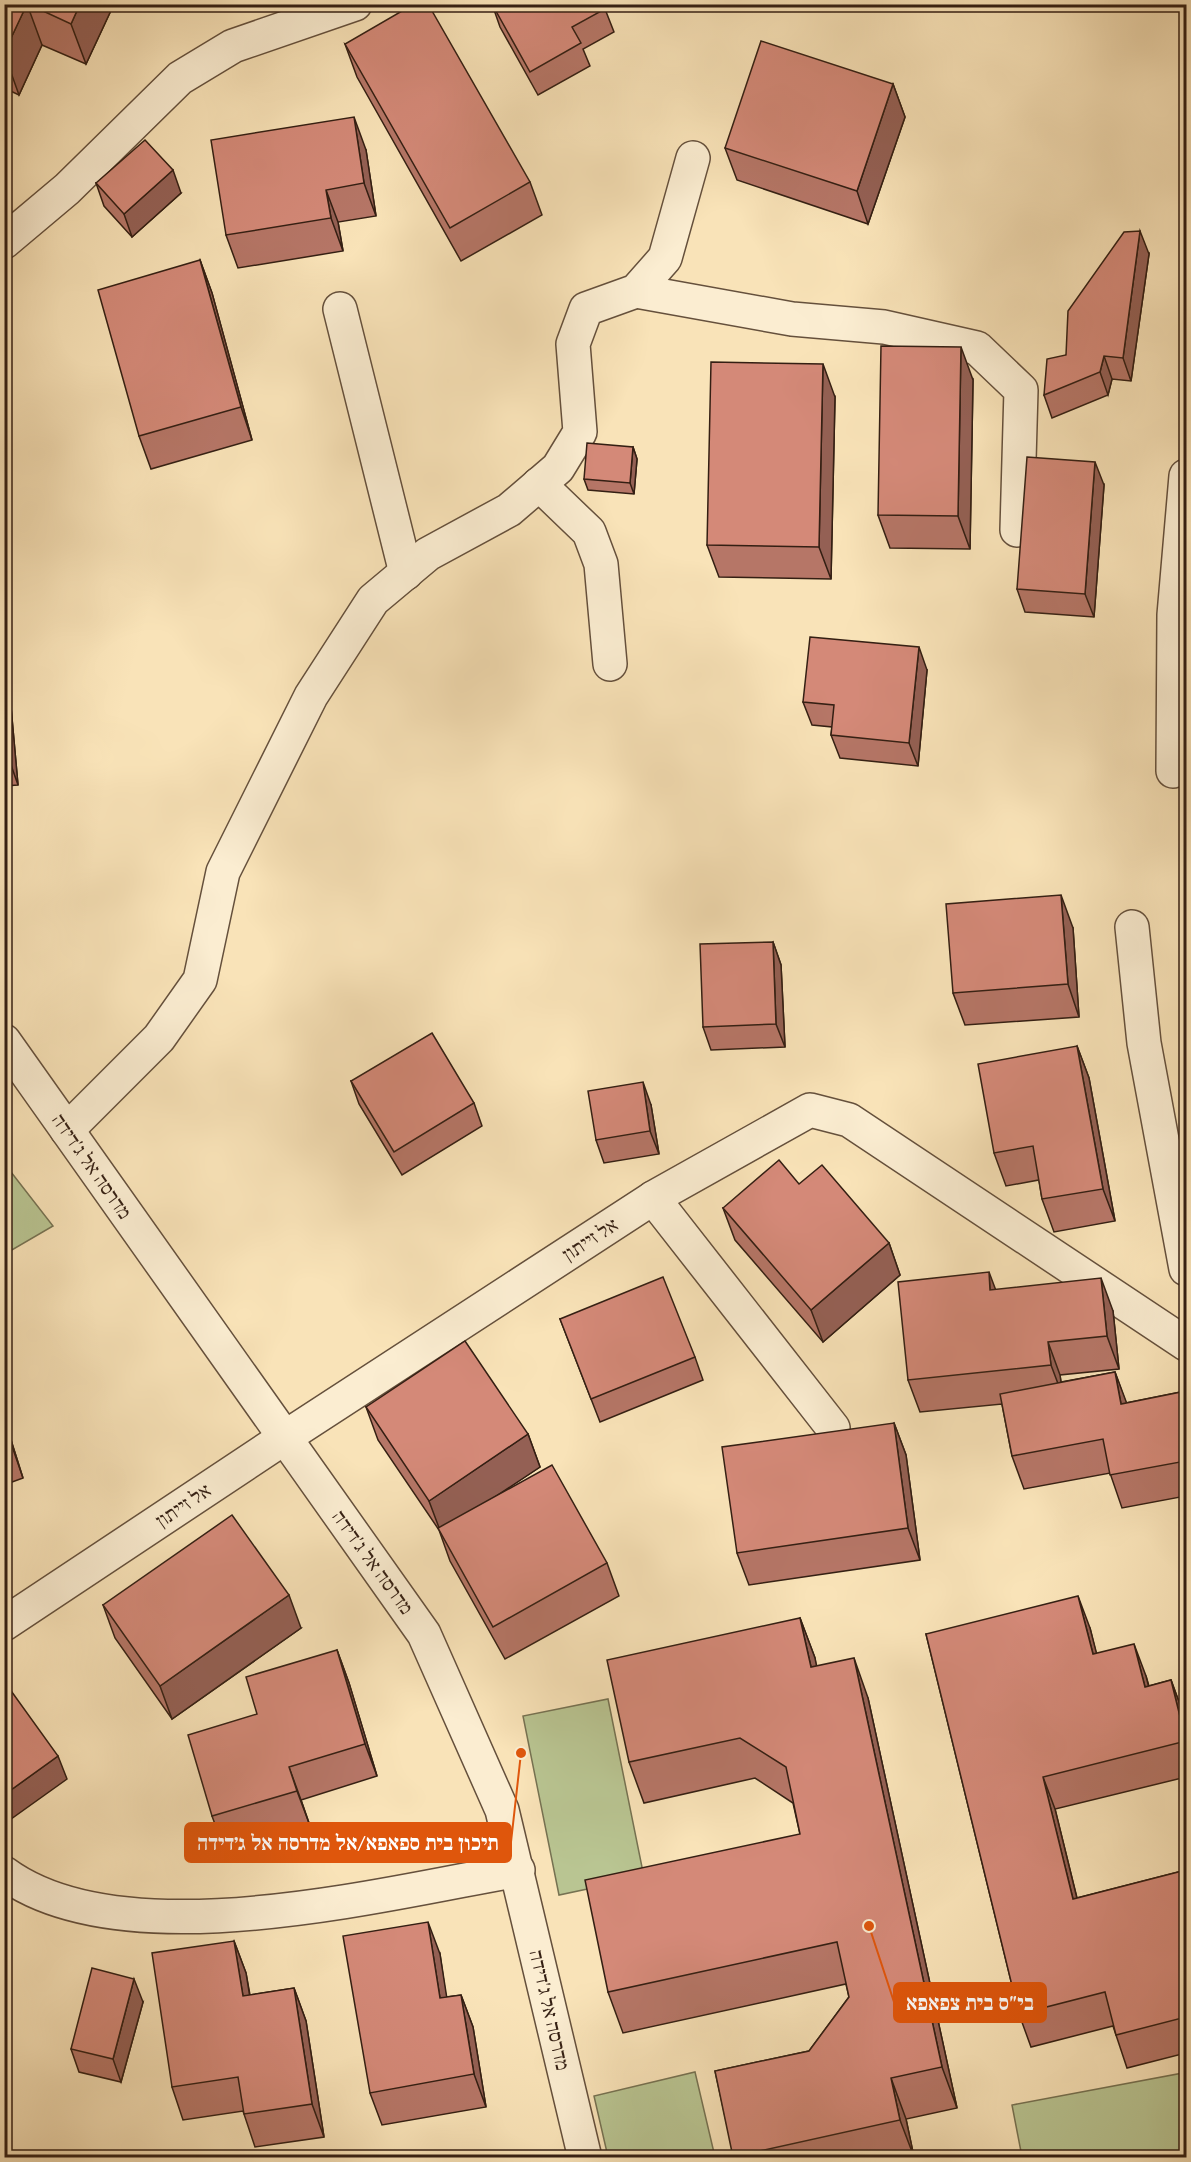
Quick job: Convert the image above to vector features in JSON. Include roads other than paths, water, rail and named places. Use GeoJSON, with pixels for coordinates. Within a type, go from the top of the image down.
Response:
{"type":"FeatureCollection","features":[{"type":"Feature","properties":{"kind":"street"},"geometry":{"type":"LineString","coordinates":[[4,242],[67,189],[180,78],[233,46],[324,10],[355,4]]}},
{"type":"Feature","properties":{"kind":"street"},"geometry":{"type":"LineString","coordinates":[[67,1130],[159,1038],[200,980],[223,872],[310,696],[373,600],[428,554],[509,510],[558,468],[580,432],[573,344],[586,309],[636,291],[665,258],[693,158]]}},
{"type":"Feature","properties":{"kind":"street"},"geometry":{"type":"LineString","coordinates":[[636,291],[792,320],[884,327],[977,348],[1021,390],[1017,530]]}},
{"type":"Feature","properties":{"kind":"street"},"geometry":{"type":"LineString","coordinates":[[340,309],[406,573]]}},
{"type":"Feature","properties":{"kind":"street"},"geometry":{"type":"LineString","coordinates":[[1173,771],[1174,615],[1186,476]]}},
{"type":"Feature","properties":{"kind":"street"},"geometry":{"type":"LineString","coordinates":[[539,484],[589,532],[601,564],[610,664]]}},
{"type":"Feature","properties":{"kind":"street"},"geometry":{"type":"LineString","coordinates":[[1132,927],[1144,1043],[1186,1269]]}},
{"type":"Feature","properties":{"kind":"street","name":"מדרסה אל ג'דידה"},"geometry":{"type":"LineString","coordinates":[[4,1041],[424,1634],[502,1810],[585,2157]]}},
{"type":"Feature","properties":{"kind":"street","name":"אל זייתון"},"geometry":{"type":"LineString","coordinates":[[4,1624],[284,1438],[653,1198],[810,1110],[849,1120],[1186,1344]]}},
{"type":"Feature","properties":{"kind":"street"},"geometry":{"type":"LineString","coordinates":[[653,1198],[833,1428]]}},
{"type":"Feature","properties":{"kind":"street"},"geometry":{"type":"LineString","coordinates":[[4,1874],[22,1886],[76,1906],[130,1913],[208,1918],[309,1908],[518,1870]]}},
{"type":"Feature","properties":{"kind":"place","name":"תיכון בית ספאפא/אל מדרסה אל ג׳דידה"},"geometry":{"type":"Point","coordinates":[521,1753]}},
{"type":"Feature","properties":{"kind":"place","name":"בי\"ס בית צפאפא"},"geometry":{"type":"Point","coordinates":[869,1926]}}]}
